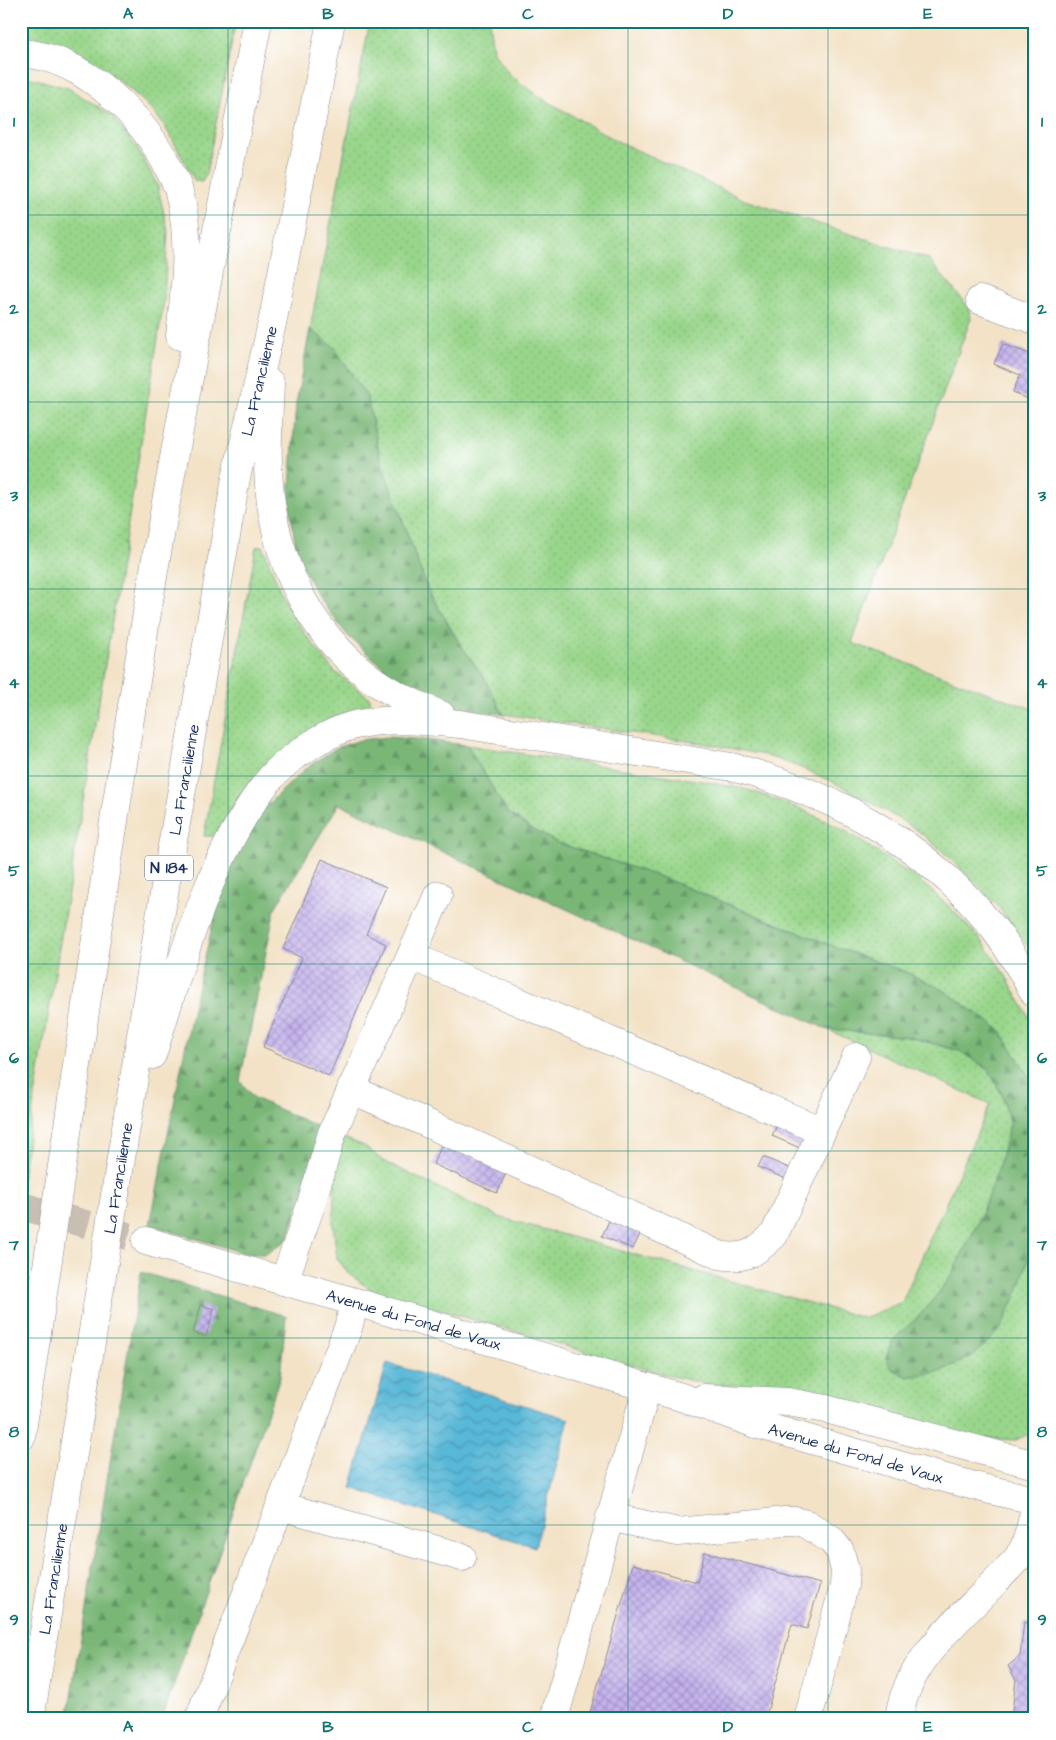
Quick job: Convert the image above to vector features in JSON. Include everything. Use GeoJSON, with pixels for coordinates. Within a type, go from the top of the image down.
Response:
{"type":"FeatureCollection","features":[{"type":"Feature","properties":{"kind":"main road"},"geometry":{"type":"LineString","coordinates":[[21,1437],[104,888],[157,554],[206,285],[258,21]]}},
{"type":"Feature","properties":{"kind":"main road","name":"La Francilienne"},"geometry":{"type":"LineString","coordinates":[[30,1719],[165,887],[236,478],[272,320],[331,21]]}},
{"type":"Feature","properties":{"kind":"main road"},"geometry":{"type":"LineString","coordinates":[[21,53],[34,54],[72,68],[106,89],[133,114],[162,154],[179,191],[185,230],[186,281],[157,554]]}},
{"type":"Feature","properties":{"kind":"main road"},"geometry":{"type":"LineString","coordinates":[[980,300],[1035,320]]}},
{"type":"Feature","properties":{"kind":"main road"},"geometry":{"type":"LineString","coordinates":[[272,320],[268,464],[273,518],[290,577],[303,604],[347,658],[374,680],[407,701],[460,724]]}},
{"type":"Feature","properties":{"kind":"main road"},"geometry":{"type":"LineString","coordinates":[[125,1138],[188,944],[214,874],[243,816],[266,783],[292,757],[325,736],[353,725],[384,720],[415,720],[460,724],[732,766],[773,778],[815,794],[856,814],[889,834],[921,857],[956,887],[990,924],[1015,959],[1035,994]]}},
{"type":"Feature","properties":{"kind":"main road"},"geometry":{"type":"LineString","coordinates":[[284,1281],[310,1208],[332,1133],[438,895]]}},
{"type":"Feature","properties":{"kind":"main road"},"geometry":{"type":"LineString","coordinates":[[411,956],[822,1130]]}},
{"type":"Feature","properties":{"kind":"main road"},"geometry":{"type":"LineString","coordinates":[[351,1089],[719,1255],[735,1258],[757,1250],[774,1235],[856,1058]]}},
{"type":"Feature","properties":{"kind":"main road","name":"Avenue du Fond de Vaux"},"geometry":{"type":"LineString","coordinates":[[146,1241],[647,1387],[756,1424],[986,1490],[1035,1500]]}},
{"type":"Feature","properties":{"kind":"main road"},"geometry":{"type":"LineString","coordinates":[[199,1719],[281,1506],[294,1465],[349,1325],[354,1302]]}},
{"type":"Feature","properties":{"kind":"main road"},"geometry":{"type":"LineString","coordinates":[[554,1719],[647,1387]]}},
{"type":"Feature","properties":{"kind":"main road","name":"Avenue du Fond de Vaux"},"geometry":{"type":"LineString","coordinates":[[681,1398],[764,1400],[817,1407],[1035,1465]]}},
{"type":"Feature","properties":{"kind":"main road"},"geometry":{"type":"LineString","coordinates":[[281,1506],[462,1557]]}},
{"type":"Feature","properties":{"kind":"main road"},"geometry":{"type":"LineString","coordinates":[[899,1719],[903,1697],[921,1662],[951,1627],[1019,1556],[1029,1534],[1035,1508]]}},
{"type":"Feature","properties":{"kind":"main road"},"geometry":{"type":"LineString","coordinates":[[610,1517],[678,1532],[795,1521],[807,1524],[832,1540],[843,1559],[844,1586],[808,1719]]}},
{"type":"Feature","properties":{"kind":"green space"},"geometry":{"type":"Polygon","coordinates":[[[21,21],[236,21],[206,174],[202,182],[195,181],[173,140],[156,114],[131,90],[86,59],[55,46],[21,38],[21,21]]]}},
{"type":"Feature","properties":{"kind":"green space"},"geometry":{"type":"Polygon","coordinates":[[[370,21],[489,21],[493,51],[510,75],[540,97],[617,141],[745,200],[928,259],[967,305],[971,318],[852,643],[1035,710],[1035,956],[997,905],[948,856],[917,830],[833,782],[799,767],[764,755],[708,744],[503,714],[485,679],[458,641],[427,588],[381,461],[367,397],[310,329],[370,21]]]}},
{"type":"Feature","properties":{"kind":"green space"},"geometry":{"type":"Polygon","coordinates":[[[21,75],[68,88],[111,115],[136,146],[157,184],[168,231],[164,301],[21,1183],[21,75]]]}},
{"type":"Feature","properties":{"kind":"green space"},"geometry":{"type":"Polygon","coordinates":[[[310,329],[334,347],[367,397],[381,461],[427,588],[458,641],[485,679],[503,714],[452,707],[406,687],[348,636],[318,597],[297,556],[289,500],[296,404],[310,329]]]}},
{"type":"Feature","properties":{"kind":"green space"},"geometry":{"type":"Polygon","coordinates":[[[263,546],[282,596],[305,634],[334,671],[370,698],[370,707],[333,718],[238,800],[216,836],[204,836],[256,547],[263,546]]]}},
{"type":"Feature","properties":{"kind":"green space"},"geometry":{"type":"Polygon","coordinates":[[[388,737],[467,745],[507,812],[530,828],[558,843],[663,878],[838,948],[903,971],[942,989],[1000,1030],[1035,1089],[1035,1238],[1018,1291],[1000,1330],[973,1356],[939,1372],[907,1377],[891,1368],[886,1358],[892,1341],[922,1313],[948,1281],[977,1225],[998,1169],[1010,1125],[1003,1097],[989,1070],[960,1051],[909,1037],[826,1029],[339,804],[275,908],[240,1081],[254,1098],[323,1129],[288,1239],[266,1254],[247,1254],[150,1225],[194,1003],[217,906],[230,866],[244,838],[268,804],[305,769],[336,748],[360,740],[388,737]]]}},
{"type":"Feature","properties":{"kind":"green space"},"geometry":{"type":"Polygon","coordinates":[[[467,745],[749,790],[801,809],[844,830],[916,878],[949,906],[983,942],[1006,976],[1035,1027],[1035,1089],[1000,1030],[942,989],[903,971],[838,948],[663,878],[558,843],[530,828],[507,812],[467,745]]]}},
{"type":"Feature","properties":{"kind":"green space"},"geometry":{"type":"Polygon","coordinates":[[[826,1029],[909,1037],[960,1051],[989,1070],[1003,1097],[1010,1125],[998,1169],[977,1225],[948,1281],[922,1313],[1018,1291],[1035,1238],[1035,1427],[1031,1433],[1016,1440],[976,1438],[811,1396],[766,1387],[706,1384],[663,1374],[373,1291],[350,1275],[337,1259],[333,1224],[335,1165],[344,1138],[364,1146],[383,1161],[499,1217],[864,1318],[902,1302],[990,1104],[826,1029]]]}},
{"type":"Feature","properties":{"kind":"green space"},"geometry":{"type":"Polygon","coordinates":[[[141,1272],[286,1316],[280,1377],[162,1719],[68,1719],[141,1272]]]}},
{"type":"Feature","properties":{"kind":"water"},"geometry":{"type":"Polygon","coordinates":[[[387,1363],[569,1419],[535,1547],[351,1488],[387,1363]]]}},
{"type":"Feature","properties":{"kind":"building"},"geometry":{"type":"Polygon","coordinates":[[[1003,344],[1035,356],[1035,389],[1030,400],[1013,392],[1020,375],[994,364],[1003,344]]]}},
{"type":"Feature","properties":{"kind":"building"},"geometry":{"type":"Polygon","coordinates":[[[322,859],[386,887],[366,934],[386,944],[329,1076],[263,1047],[302,958],[283,949],[322,859]]]}},
{"type":"Feature","properties":{"kind":"building"},"geometry":{"type":"Polygon","coordinates":[[[777,1125],[805,1138],[800,1148],[772,1136],[777,1125]]]}},
{"type":"Feature","properties":{"kind":"building"},"geometry":{"type":"Polygon","coordinates":[[[443,1143],[507,1171],[497,1193],[433,1164],[443,1143]]]}},
{"type":"Feature","properties":{"kind":"building"},"geometry":{"type":"Polygon","coordinates":[[[763,1157],[791,1169],[786,1179],[758,1167],[763,1157]]]}},
{"type":"Feature","properties":{"kind":"building"},"geometry":{"type":"Polygon","coordinates":[[[609,1221],[640,1234],[633,1249],[602,1236],[609,1221]]]}},
{"type":"Feature","properties":{"kind":"building"},"geometry":{"type":"Polygon","coordinates":[[[201,1305],[214,1309],[206,1336],[193,1333],[201,1305]]]}},
{"type":"Feature","properties":{"kind":"building"},"geometry":{"type":"Polygon","coordinates":[[[705,1552],[820,1584],[807,1629],[792,1624],[765,1719],[588,1719],[633,1564],[697,1582],[705,1552]]]}},
{"type":"Feature","properties":{"kind":"building"},"geometry":{"type":"Polygon","coordinates":[[[1024,1622],[1035,1623],[1035,1719],[1011,1719],[1016,1680],[1008,1666],[1020,1656],[1024,1622]]]}},
{"type":"Feature","properties":{"kind":"tunnel"},"geometry":{"type":"LineString","coordinates":[[21,1206],[146,1241]]}}]}
